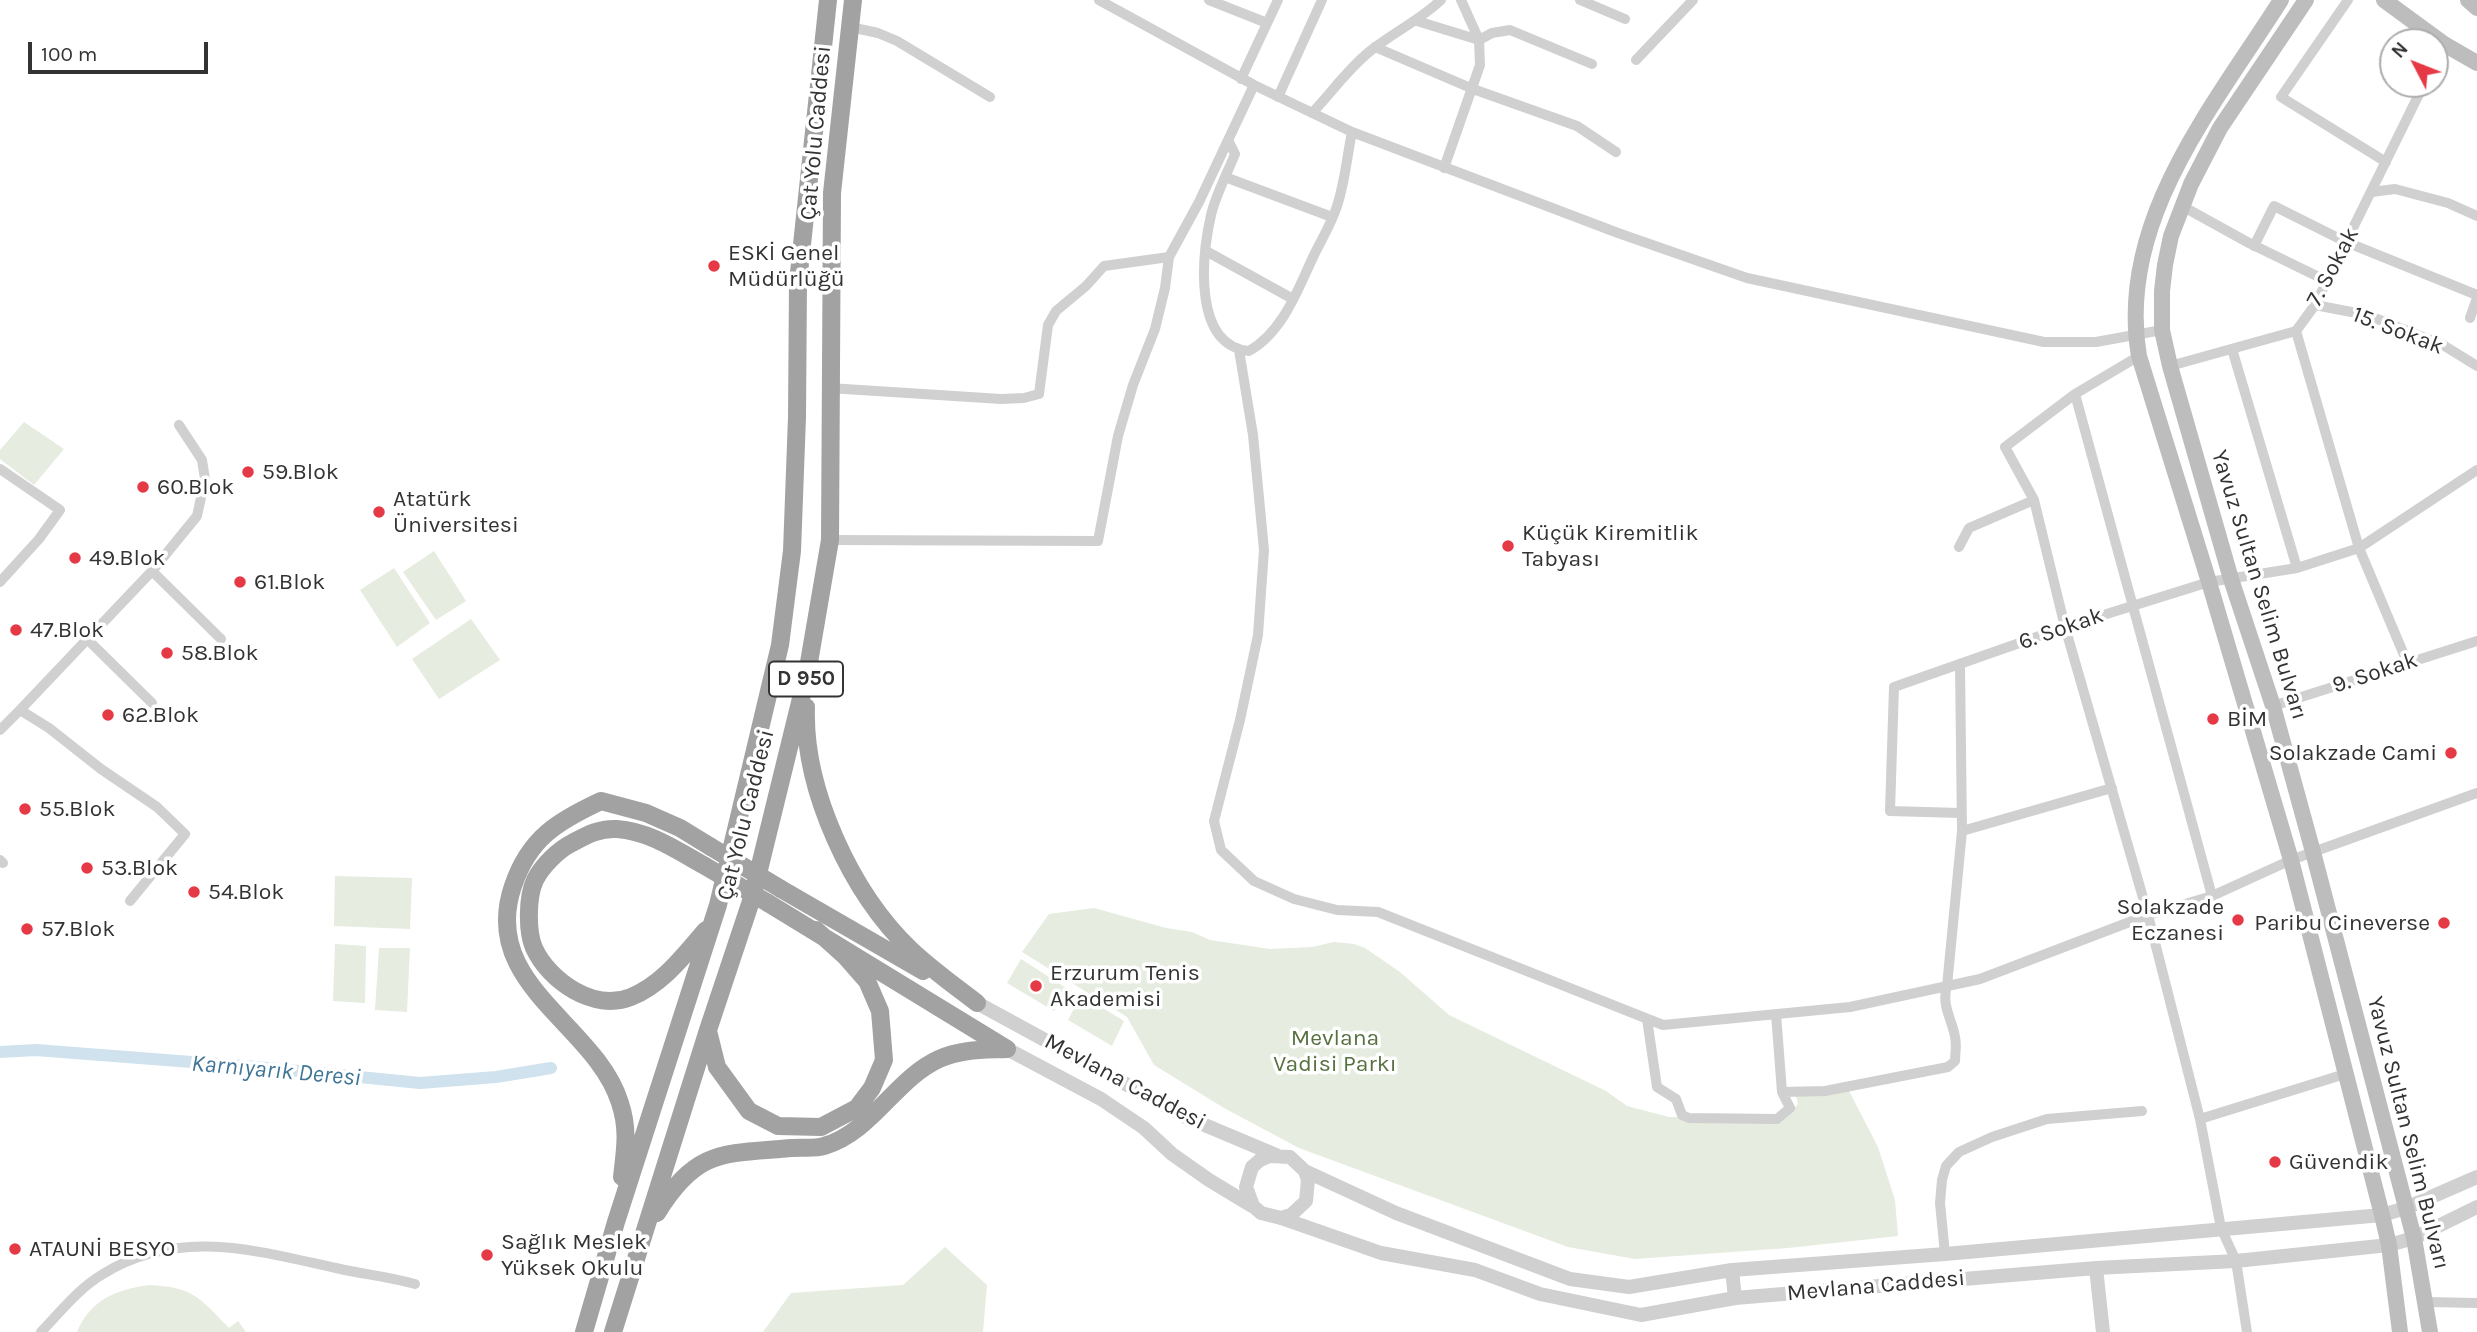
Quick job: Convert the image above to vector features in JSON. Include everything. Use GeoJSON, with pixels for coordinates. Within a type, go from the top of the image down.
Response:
{"type":"FeatureCollection","features":[{"type":"Feature","properties":{"kind":"highway","name":"Çat Yolu Caddesi"},"geometry":{"type":"LineString","coordinates":[[583,1332],[718,905],[780,646],[792,551],[798,282],[828,0]]}},
{"type":"Feature","properties":{"kind":"highway","name":"Çat Yolu Caddesi"},"geometry":{"type":"LineString","coordinates":[[613,1332],[752,898],[807,674],[830,540],[832,193],[853,0]]}},
{"type":"Feature","properties":{"kind":"highway"},"geometry":{"type":"LineString","coordinates":[[807,674],[805,721],[813,778],[839,848],[878,914],[911,950],[977,1003]]}},
{"type":"Feature","properties":{"kind":"highway"},"geometry":{"type":"LineString","coordinates":[[616,1222],[627,1133],[620,1101],[604,1070],[551,1012],[512,954],[506,908],[522,863],[537,840],[564,820],[601,801],[646,813],[680,828],[977,1003]]}},
{"type":"Feature","properties":{"kind":"highway"},"geometry":{"type":"LineString","coordinates":[[711,925],[668,974],[629,998],[598,1000],[572,991],[550,971],[534,948],[527,918],[534,880],[560,849],[596,830],[635,832],[667,844],[816,930],[1007,1049]]}},
{"type":"Feature","properties":{"kind":"highway"},"geometry":{"type":"LineString","coordinates":[[708,1030],[717,1067],[749,1111],[778,1126],[821,1127],[857,1108],[872,1088],[884,1060],[880,1011],[867,981],[845,956],[816,930]]}},
{"type":"Feature","properties":{"kind":"highway"},"geometry":{"type":"LineString","coordinates":[[644,1234],[670,1191],[694,1168],[721,1155],[744,1150],[823,1147],[845,1136],[870,1118],[920,1071],[937,1060],[963,1051],[1007,1049]]}},
{"type":"Feature","properties":{"kind":"main road"},"geometry":{"type":"LineString","coordinates":[[2262,28],[2264,10],[2269,0]]}},
{"type":"Feature","properties":{"kind":"main road","name":"Yavuz Sultan Selim Bulvarı"},"geometry":{"type":"LineString","coordinates":[[2281,0],[2200,124],[2156,212],[2138,286],[2136,336],[2139,356],[2291,860],[2389,1245],[2400,1332]]}},
{"type":"Feature","properties":{"kind":"main road","name":"Yavuz Sultan Selim Bulvarı"},"geometry":{"type":"LineString","coordinates":[[2306,0],[2220,128],[2182,206],[2171,236],[2165,265],[2162,330],[2231,579],[2273,706],[2313,852],[2414,1238],[2430,1332]]}},
{"type":"Feature","properties":{"kind":"main road"},"geometry":{"type":"LineString","coordinates":[[2384,0],[2422,28]]}},
{"type":"Feature","properties":{"kind":"main road"},"geometry":{"type":"LineString","coordinates":[[2468,0],[2477,8]]}},
{"type":"Feature","properties":{"kind":"main road"},"geometry":{"type":"LineString","coordinates":[[2449,47],[2477,63]]}},
{"type":"Feature","properties":{"kind":"street"},"geometry":{"type":"LineString","coordinates":[[1099,0],[1120,5],[1241,79],[1352,132],[1618,233],[1747,278],[2044,342],[2096,342],[2162,330]]}},
{"type":"Feature","properties":{"kind":"street"},"geometry":{"type":"LineString","coordinates":[[1209,0],[1268,23]]}},
{"type":"Feature","properties":{"kind":"street"},"geometry":{"type":"LineString","coordinates":[[1241,79],[1279,0]]}},
{"type":"Feature","properties":{"kind":"street"},"geometry":{"type":"LineString","coordinates":[[1278,97],[1322,0]]}},
{"type":"Feature","properties":{"kind":"street"},"geometry":{"type":"LineString","coordinates":[[1312,113],[1375,47],[1417,21],[1441,0]]}},
{"type":"Feature","properties":{"kind":"street"},"geometry":{"type":"LineString","coordinates":[[1444,168],[1480,65],[1479,40],[1461,0]]}},
{"type":"Feature","properties":{"kind":"street"},"geometry":{"type":"LineString","coordinates":[[1580,0],[1625,19]]}},
{"type":"Feature","properties":{"kind":"street"},"geometry":{"type":"LineString","coordinates":[[1636,60],[1693,0]]}},
{"type":"Feature","properties":{"kind":"street"},"geometry":{"type":"LineString","coordinates":[[2348,0],[2281,97],[2386,162]]}},
{"type":"Feature","properties":{"kind":"street"},"geometry":{"type":"LineString","coordinates":[[1417,21],[1479,40],[1492,33],[1510,30],[1592,64]]}},
{"type":"Feature","properties":{"kind":"street"},"geometry":{"type":"LineString","coordinates":[[850,27],[878,33],[897,41],[990,97]]}},
{"type":"Feature","properties":{"kind":"street"},"geometry":{"type":"LineString","coordinates":[[1375,47],[1473,89],[1577,126],[1616,152]]}},
{"type":"Feature","properties":{"kind":"street"},"geometry":{"type":"LineString","coordinates":[[830,540],[1098,541],[1118,436],[1133,384],[1155,329],[1169,257],[1199,202],[1254,85]]}},
{"type":"Feature","properties":{"kind":"street","name":"7. Sokak"},"geometry":{"type":"LineString","coordinates":[[2170,366],[2296,331],[2315,305],[2417,98]]}},
{"type":"Feature","properties":{"kind":"street"},"geometry":{"type":"LineString","coordinates":[[1228,140],[1235,154],[1211,214],[1204,296],[1209,316],[1221,339],[1229,346],[1249,351],[1273,331],[1293,299],[1332,217],[1337,206],[1352,132]]}},
{"type":"Feature","properties":{"kind":"street"},"geometry":{"type":"LineString","coordinates":[[1225,177],[1332,217]]}},
{"type":"Feature","properties":{"kind":"street"},"geometry":{"type":"LineString","coordinates":[[2372,192],[2395,189],[2448,203],[2477,216]]}},
{"type":"Feature","properties":{"kind":"street"},"geometry":{"type":"LineString","coordinates":[[2182,206],[2254,246],[2327,281]]}},
{"type":"Feature","properties":{"kind":"street"},"geometry":{"type":"LineString","coordinates":[[2254,246],[2274,206],[2346,242],[2477,297],[2470,318]]}},
{"type":"Feature","properties":{"kind":"street"},"geometry":{"type":"LineString","coordinates":[[1206,251],[1293,299]]}},
{"type":"Feature","properties":{"kind":"street"},"geometry":{"type":"LineString","coordinates":[[830,388],[1001,399],[1039,394],[1048,326],[1056,311],[1104,267],[1169,257]]}},
{"type":"Feature","properties":{"kind":"street","name":"15. Sokak"},"geometry":{"type":"LineString","coordinates":[[2315,305],[2367,315],[2443,345],[2477,366]]}},
{"type":"Feature","properties":{"kind":"street"},"geometry":{"type":"LineString","coordinates":[[2296,331],[2359,548],[2407,662]]}},
{"type":"Feature","properties":{"kind":"street"},"geometry":{"type":"LineString","coordinates":[[2232,349],[2297,568]]}},
{"type":"Feature","properties":{"kind":"street"},"geometry":{"type":"LineString","coordinates":[[1239,350],[1252,435],[1264,550],[1258,635],[1214,821],[1221,850],[1254,881],[1294,899],[1337,911],[1378,912],[1663,1025],[1850,1007],[1980,979],[2148,915],[2212,896],[2291,860],[2477,793]]}},
{"type":"Feature","properties":{"kind":"street"},"geometry":{"type":"LineString","coordinates":[[2139,356],[2075,394],[2005,447],[2034,500],[2065,627],[2148,915],[2200,1119],[2221,1228],[2236,1261],[2247,1332]]}},
{"type":"Feature","properties":{"kind":"street"},"geometry":{"type":"LineString","coordinates":[[2075,394],[2212,896]]}},
{"type":"Feature","properties":{"kind":"street"},"geometry":{"type":"LineString","coordinates":[[0,730],[152,571],[197,516],[205,479],[202,460],[179,425]]}},
{"type":"Feature","properties":{"kind":"street"},"geometry":{"type":"LineString","coordinates":[[0,470],[60,510],[39,539],[0,582]]}},
{"type":"Feature","properties":{"kind":"street","name":"6. Sokak"},"geometry":{"type":"LineString","coordinates":[[1960,813],[1890,811],[1894,687],[2065,627],[2209,582],[2297,568],[2359,548],[2477,470]]}},
{"type":"Feature","properties":{"kind":"street"},"geometry":{"type":"LineString","coordinates":[[1959,547],[1969,528],[2034,500]]}},
{"type":"Feature","properties":{"kind":"street"},"geometry":{"type":"LineString","coordinates":[[152,571],[220,639]]}},
{"type":"Feature","properties":{"kind":"street"},"geometry":{"type":"LineString","coordinates":[[87,639],[152,703]]}},
{"type":"Feature","properties":{"kind":"street","name":"9. Sokak"},"geometry":{"type":"LineString","coordinates":[[2273,706],[2477,641]]}},
{"type":"Feature","properties":{"kind":"street"},"geometry":{"type":"LineString","coordinates":[[1782,1092],[1825,1091],[1948,1067],[1955,1061],[1956,1038],[1944,995],[1962,831],[1960,665]]}},
{"type":"Feature","properties":{"kind":"street"},"geometry":{"type":"LineString","coordinates":[[20,710],[157,807],[185,834],[130,901]]}},
{"type":"Feature","properties":{"kind":"street"},"geometry":{"type":"LineString","coordinates":[[1962,831],[2112,788]]}},
{"type":"Feature","properties":{"kind":"street","name":"Mevlana Caddesi"},"geometry":{"type":"LineString","coordinates":[[977,1003],[1188,1118],[1276,1155]]}},
{"type":"Feature","properties":{"kind":"street"},"geometry":{"type":"LineString","coordinates":[[1647,1019],[1657,1087],[1676,1098],[1682,1115],[1689,1118],[1777,1119],[1790,1108],[1782,1092],[1776,1014]]}},
{"type":"Feature","properties":{"kind":"street","name":"Mevlana Caddesi"},"geometry":{"type":"LineString","coordinates":[[1007,1049],[1101,1099],[1144,1128],[1172,1154],[1253,1206]]}},
{"type":"Feature","properties":{"kind":"street"},"geometry":{"type":"LineString","coordinates":[[2200,1119],[2345,1074]]}},
{"type":"Feature","properties":{"kind":"street"},"geometry":{"type":"LineString","coordinates":[[1945,1254],[1940,1203],[1942,1180],[1946,1166],[1959,1152],[1992,1137],[2047,1119],[2142,1111]]}},
{"type":"Feature","properties":{"kind":"street"},"geometry":{"type":"LineString","coordinates":[[1276,1155],[1290,1157],[1305,1171],[1309,1191],[1306,1201],[1299,1209],[1281,1218],[1261,1213],[1253,1206],[1246,1187],[1248,1177],[1260,1160],[1276,1155]]}},
{"type":"Feature","properties":{"kind":"street","name":"Mevlana Caddesi"},"geometry":{"type":"LineString","coordinates":[[1305,1171],[1396,1213],[1570,1279],[1629,1287],[1732,1269],[1945,1254],[2382,1215],[2406,1209],[2477,1177]]}},
{"type":"Feature","properties":{"kind":"street","name":"Mevlana Caddesi"},"geometry":{"type":"LineString","coordinates":[[1281,1218],[1381,1253],[1475,1270],[1540,1294],[1641,1315],[1735,1298],[2095,1268],[2236,1261],[2389,1245],[2414,1238],[2477,1207]]}},
{"type":"Feature","properties":{"kind":"street"},"geometry":{"type":"LineString","coordinates":[[41,1332],[71,1300],[103,1274],[139,1258],[186,1245],[267,1252],[415,1284]]}},
{"type":"Feature","properties":{"kind":"street"},"geometry":{"type":"LineString","coordinates":[[2095,1268],[2103,1332]]}},
{"type":"Feature","properties":{"kind":"street"},"geometry":{"type":"LineString","coordinates":[[1732,1269],[1735,1298]]}},
{"type":"Feature","properties":{"kind":"street"},"geometry":{"type":"LineString","coordinates":[[2427,1302],[2477,1303]]}},
{"type":"Feature","properties":{"kind":"green space"},"geometry":{"type":"Polygon","coordinates":[[[24,422],[64,449],[34,485],[0,459],[0,450],[24,422]]]}},
{"type":"Feature","properties":{"kind":"green space"},"geometry":{"type":"Polygon","coordinates":[[[434,551],[466,601],[436,620],[403,572],[434,551]]]}},
{"type":"Feature","properties":{"kind":"green space"},"geometry":{"type":"Polygon","coordinates":[[[394,568],[430,623],[397,647],[360,590],[394,568]]]}},
{"type":"Feature","properties":{"kind":"green space"},"geometry":{"type":"Polygon","coordinates":[[[471,619],[500,660],[439,699],[412,659],[471,619]]]}},
{"type":"Feature","properties":{"kind":"green space"},"geometry":{"type":"Polygon","coordinates":[[[335,876],[412,878],[410,929],[334,926],[335,876]]]}},
{"type":"Feature","properties":{"kind":"green space","name":"Mevlana Vadisi Parkı"},"geometry":{"type":"Polygon","coordinates":[[[1094,908],[1166,928],[1192,932],[1210,940],[1270,949],[1312,947],[1334,942],[1354,944],[1365,948],[1400,972],[1449,1015],[1606,1091],[1627,1106],[1669,1117],[1785,1119],[1798,1104],[1795,1091],[1847,1087],[1878,1147],[1895,1200],[1898,1236],[1788,1248],[1635,1259],[1568,1247],[1299,1148],[1224,1108],[1154,1065],[1127,1017],[1022,952],[1049,914],[1094,908]]]}},
{"type":"Feature","properties":{"kind":"green space"},"geometry":{"type":"Polygon","coordinates":[[[335,944],[366,946],[365,1003],[333,1001],[335,944]]]}},
{"type":"Feature","properties":{"kind":"green space"},"geometry":{"type":"Polygon","coordinates":[[[379,948],[410,948],[407,1012],[375,1010],[379,948]]]}},
{"type":"Feature","properties":{"kind":"green space","name":"Erzurum Tenis Akademisi"},"geometry":{"type":"Polygon","coordinates":[[[1021,959],[1066,988],[1054,1011],[1007,983],[1021,959]]]}},
{"type":"Feature","properties":{"kind":"green space","name":"Erzurum Tenis Akademisi"},"geometry":{"type":"Polygon","coordinates":[[[1081,995],[1124,1021],[1112,1046],[1068,1020],[1081,995]]]}},
{"type":"Feature","properties":{"kind":"green space"},"geometry":{"type":"Polygon","coordinates":[[[945,1247],[987,1285],[983,1332],[763,1332],[791,1293],[903,1285],[945,1247]]]}},
{"type":"Feature","properties":{"kind":"green space"},"geometry":{"type":"Polygon","coordinates":[[[149,1285],[186,1291],[202,1301],[229,1328],[238,1321],[246,1332],[77,1332],[90,1311],[106,1298],[115,1293],[149,1285]]]}},
{"type":"Feature","properties":{"kind":"waterway","name":"Karnıyarık Deresi"},"geometry":{"type":"LineString","coordinates":[[0,1052],[36,1050],[420,1083],[496,1077],[551,1068]]}},
{"type":"Feature","properties":{"kind":"place","name":"ESKİ Genel Müdürlüğü"},"geometry":{"type":"Point","coordinates":[714,266]}},
{"type":"Feature","properties":{"kind":"place","name":"59.Blok"},"geometry":{"type":"Point","coordinates":[248,472]}},
{"type":"Feature","properties":{"kind":"place","name":"60.Blok"},"geometry":{"type":"Point","coordinates":[143,487]}},
{"type":"Feature","properties":{"kind":"place","name":"Atatürk Üniversitesi"},"geometry":{"type":"Point","coordinates":[379,512]}},
{"type":"Feature","properties":{"kind":"place","name":"Küçük Kiremitlik Tabyası"},"geometry":{"type":"Point","coordinates":[1508,546]}},
{"type":"Feature","properties":{"kind":"place","name":"49.Blok"},"geometry":{"type":"Point","coordinates":[75,558]}},
{"type":"Feature","properties":{"kind":"place","name":"61.Blok"},"geometry":{"type":"Point","coordinates":[240,582]}},
{"type":"Feature","properties":{"kind":"place","name":"47.Blok"},"geometry":{"type":"Point","coordinates":[16,630]}},
{"type":"Feature","properties":{"kind":"place","name":"58.Blok"},"geometry":{"type":"Point","coordinates":[167,653]}},
{"type":"Feature","properties":{"kind":"place","name":"62.Blok"},"geometry":{"type":"Point","coordinates":[108,715]}},
{"type":"Feature","properties":{"kind":"place","name":"BİM"},"geometry":{"type":"Point","coordinates":[2213,719]}},
{"type":"Feature","properties":{"kind":"place","name":"Solakzade Cami"},"geometry":{"type":"Point","coordinates":[2451,753]}},
{"type":"Feature","properties":{"kind":"place","name":"55.Blok"},"geometry":{"type":"Point","coordinates":[25,809]}},
{"type":"Feature","properties":{"kind":"place","name":"53.Blok"},"geometry":{"type":"Point","coordinates":[87,868]}},
{"type":"Feature","properties":{"kind":"place","name":"54.Blok"},"geometry":{"type":"Point","coordinates":[194,892]}},
{"type":"Feature","properties":{"kind":"place","name":"Solakzade Eczanesi"},"geometry":{"type":"Point","coordinates":[2238,920]}},
{"type":"Feature","properties":{"kind":"place","name":"Paribu Cineverse"},"geometry":{"type":"Point","coordinates":[2444,923]}},
{"type":"Feature","properties":{"kind":"place","name":"57.Blok"},"geometry":{"type":"Point","coordinates":[27,929]}},
{"type":"Feature","properties":{"kind":"place","name":"Erzurum Tenis Akademisi"},"geometry":{"type":"Point","coordinates":[1036,986]}},
{"type":"Feature","properties":{"kind":"place","name":"Güvendik"},"geometry":{"type":"Point","coordinates":[2275,1162]}},
{"type":"Feature","properties":{"kind":"place","name":"ATAUNİ BESYO"},"geometry":{"type":"Point","coordinates":[15,1249]}},
{"type":"Feature","properties":{"kind":"place","name":"Sağlık Meslek Yüksek Okulu"},"geometry":{"type":"Point","coordinates":[487,1255]}}]}
